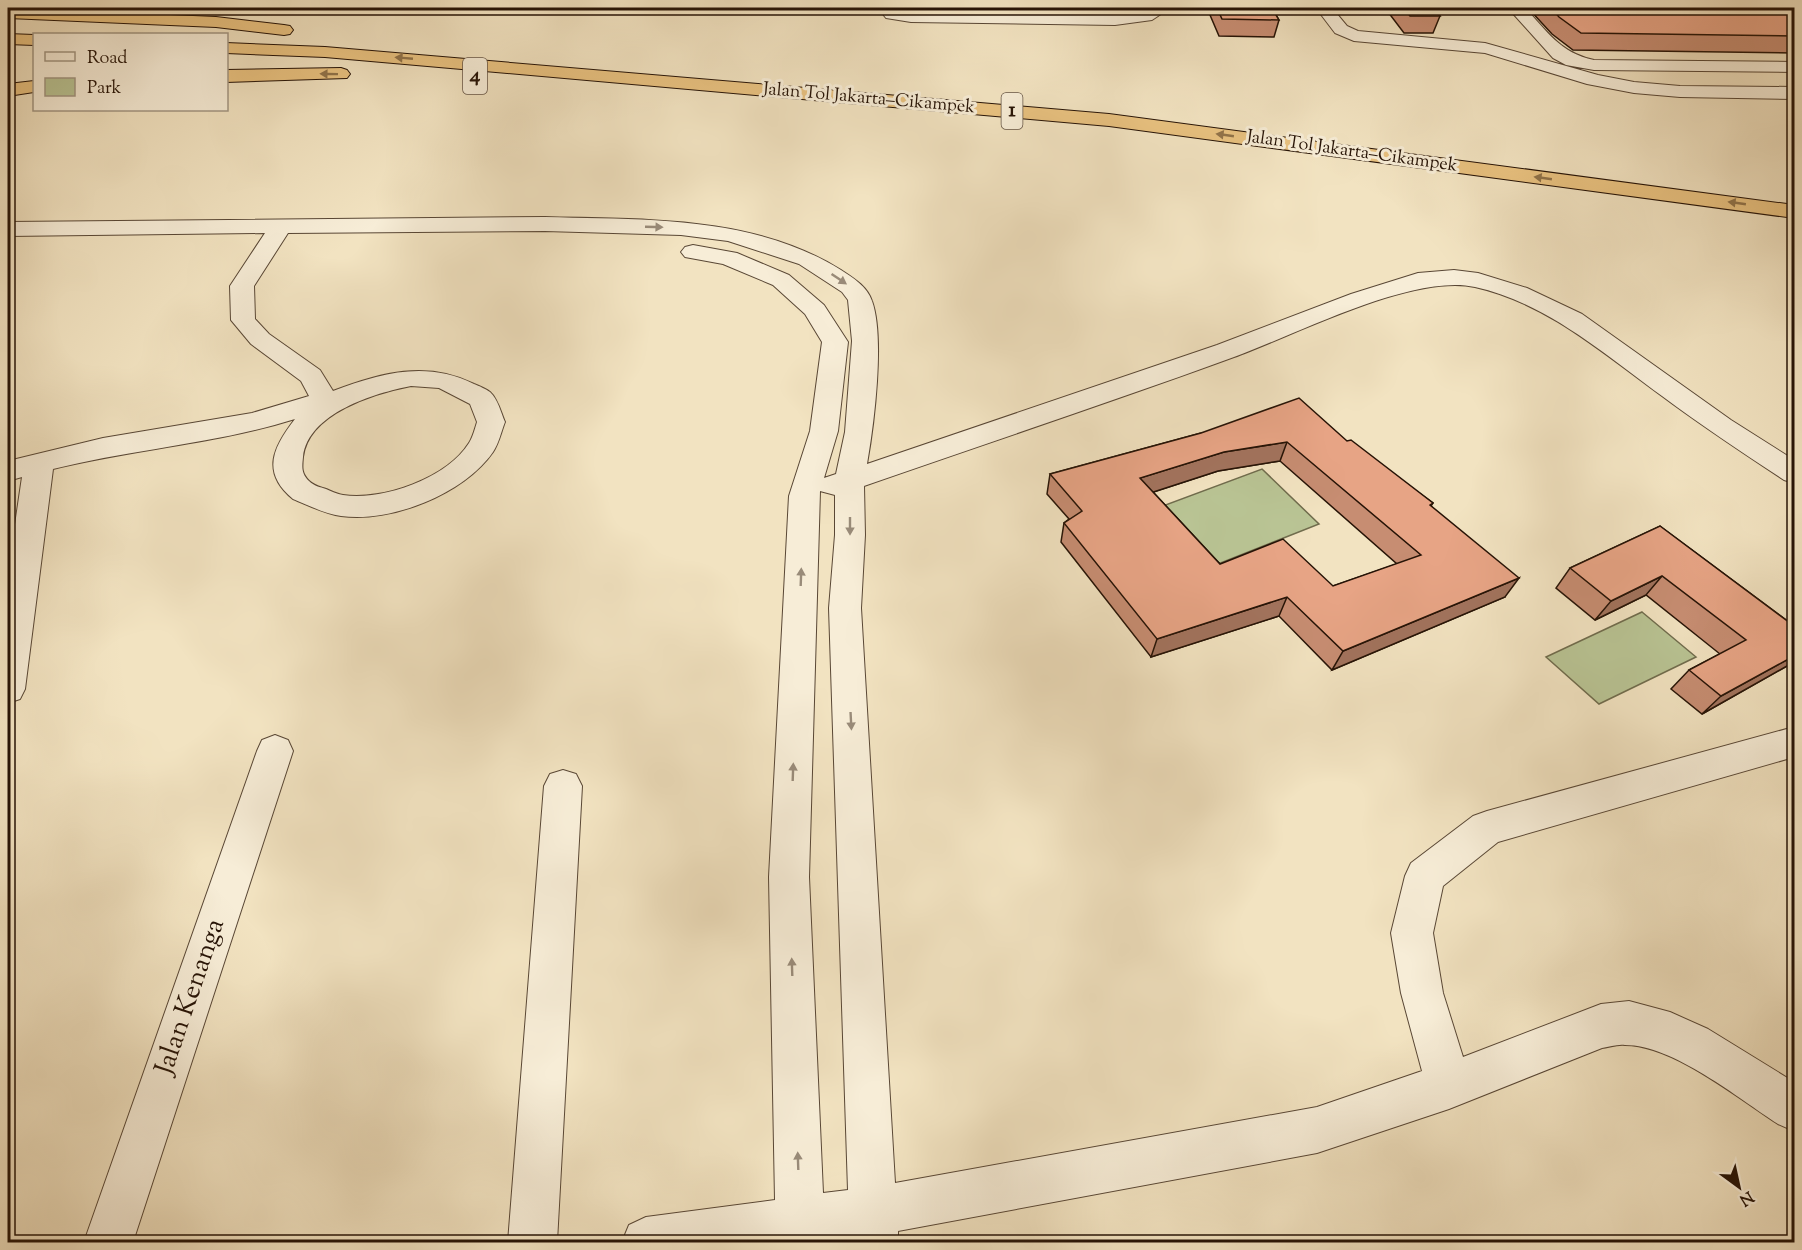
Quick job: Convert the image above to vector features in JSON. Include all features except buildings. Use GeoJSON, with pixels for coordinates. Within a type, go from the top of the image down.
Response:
{"type":"FeatureCollection","features":[{"type":"Feature","properties":{"kind":"highway"},"geometry":{"type":"LineString","coordinates":[[8,13],[216,22],[298,32]]}},
{"type":"Feature","properties":{"kind":"highway"},"geometry":{"type":"LineString","coordinates":[[8,25],[202,33]]}},
{"type":"Feature","properties":{"kind":"highway"},"geometry":{"type":"LineString","coordinates":[[228,34],[470,47]]}},
{"type":"Feature","properties":{"kind":"highway"},"geometry":{"type":"LineString","coordinates":[[321,35],[368,41]]}},
{"type":"Feature","properties":{"kind":"highway"},"geometry":{"type":"LineString","coordinates":[[8,39],[33,40]]}},
{"type":"Feature","properties":{"kind":"highway","name":"Jalan Tol Jakarta–Cikampek"},"geometry":{"type":"LineString","coordinates":[[228,48],[325,52],[1109,120],[1794,212]]}},
{"type":"Feature","properties":{"kind":"highway","name":"4"},"geometry":{"type":"LineString","coordinates":[[228,76],[367,74],[503,76],[723,86]]}},
{"type":"Feature","properties":{"kind":"highway"},"geometry":{"type":"LineString","coordinates":[[8,90],[33,87]]}},
{"type":"Feature","properties":{"kind":"highway","name":"Jalan Tol Jakarta–Cikampek"},"geometry":{"type":"LineString","coordinates":[[1009,92],[1255,121]]}},
{"type":"Feature","properties":{"kind":"street"},"geometry":{"type":"LineString","coordinates":[[886,8],[892,14],[911,17],[1115,20],[1150,16],[1156,12],[1155,8]]}},
{"type":"Feature","properties":{"kind":"street"},"geometry":{"type":"LineString","coordinates":[[1324,8],[1336,26],[1346,33],[1467,45],[1502,52],[1566,74],[1615,85],[1658,90],[1794,93]]}},
{"type":"Feature","properties":{"kind":"street"},"geometry":{"type":"LineString","coordinates":[[1516,8],[1559,54],[1572,61],[1594,65],[1794,67]]}},
{"type":"Feature","properties":{"kind":"street"},"geometry":{"type":"LineString","coordinates":[[8,244],[545,224],[681,228],[730,235],[807,258],[851,288],[860,300],[865,341],[859,432],[849,480],[850,535],[846,608],[873,1227]]}},
{"type":"Feature","properties":{"kind":"street"},"geometry":{"type":"LineString","coordinates":[[8,229],[562,240],[640,246],[729,258],[781,280],[815,310],[835,342],[824,431],[804,496],[789,877],[800,1231]]}},
{"type":"Feature","properties":{"kind":"street"},"geometry":{"type":"LineString","coordinates":[[275,235],[242,286],[243,320],[260,339],[311,376],[332,400]]}},
{"type":"Feature","properties":{"kind":"street"},"geometry":{"type":"LineString","coordinates":[[804,496],[1226,351],[1360,299],[1418,280],[1454,277],[1478,280],[1518,293],[1573,319],[1721,426],[1794,473]]}},
{"type":"Feature","properties":{"kind":"street"},"geometry":{"type":"LineString","coordinates":[[8,471],[103,447],[255,422],[332,400],[373,385],[411,378],[446,381],[473,391],[489,409],[490,432],[477,457],[448,480],[411,498],[368,506],[329,504],[301,491],[287,470],[290,445],[308,421],[332,400]]}},
{"type":"Feature","properties":{"kind":"street"},"geometry":{"type":"LineString","coordinates":[[9,675],[16,642],[28,527],[39,464]]}},
{"type":"Feature","properties":{"kind":"street"},"geometry":{"type":"LineString","coordinates":[[1449,1086],[1422,993],[1412,933],[1425,876],[1487,828],[1794,742]]}},
{"type":"Feature","properties":{"kind":"street","name":"Jalan Kenanga"},"geometry":{"type":"LineString","coordinates":[[108,1242],[275,751]]}},
{"type":"Feature","properties":{"kind":"street"},"geometry":{"type":"LineString","coordinates":[[532,1242],[563,786]]}},
{"type":"Feature","properties":{"kind":"street"},"geometry":{"type":"LineString","coordinates":[[646,1242],[873,1227],[1317,1130],[1386,1105],[1449,1086],[1601,1026],[1628,1023],[1657,1028],[1689,1043],[1794,1108]]}},
{"type":"Feature","properties":{"kind":"green space"},"geometry":{"type":"Polygon","coordinates":[[[1262,469],[1319,524],[1213,566],[1160,507],[1262,469]]]}},
{"type":"Feature","properties":{"kind":"green space"},"geometry":{"type":"Polygon","coordinates":[[[1642,612],[1696,657],[1599,704],[1546,657],[1642,612]]]}}]}
